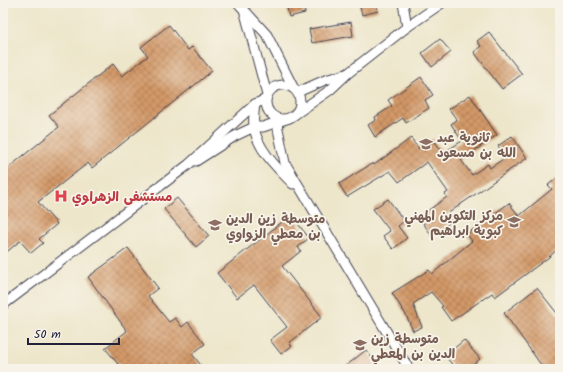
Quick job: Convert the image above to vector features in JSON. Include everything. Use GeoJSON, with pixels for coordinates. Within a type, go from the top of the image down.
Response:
{"type":"FeatureCollection","features":[{"type":"Feature","properties":{"kind":"street"},"geometry":{"type":"LineString","coordinates":[[238,3],[244,12],[267,35],[301,102],[300,107],[292,117],[277,118],[272,115],[266,105],[267,97],[244,12]]}},
{"type":"Feature","properties":{"kind":"street"},"geometry":{"type":"LineString","coordinates":[[403,3],[408,27]]}},
{"type":"Feature","properties":{"kind":"street"},"geometry":{"type":"LineString","coordinates":[[188,165],[208,155],[235,136],[254,127],[277,124],[292,117],[330,90],[347,74],[442,3]]}},
{"type":"Feature","properties":{"kind":"street"},"geometry":{"type":"LineString","coordinates":[[295,90],[347,74]]}},
{"type":"Feature","properties":{"kind":"street"},"geometry":{"type":"LineString","coordinates":[[3,305],[188,165],[255,104],[267,97],[274,87],[278,85],[288,85],[295,90]]}},
{"type":"Feature","properties":{"kind":"street"},"geometry":{"type":"LineString","coordinates":[[255,104],[254,127],[258,138],[275,165],[302,194]]}},
{"type":"Feature","properties":{"kind":"street"},"geometry":{"type":"LineString","coordinates":[[277,124],[285,163],[302,194],[408,369]]}},
{"type":"Feature","properties":{"kind":"building"},"geometry":{"type":"Polygon","coordinates":[[[286,3],[303,3],[305,13],[289,17],[286,3]]]}},
{"type":"Feature","properties":{"kind":"building"},"geometry":{"type":"Polygon","coordinates":[[[359,3],[376,3],[378,11],[362,15],[359,3]]]}},
{"type":"Feature","properties":{"kind":"building"},"geometry":{"type":"Polygon","coordinates":[[[351,22],[353,36],[312,43],[309,29],[351,22]]]}},
{"type":"Feature","properties":{"kind":"building"},"geometry":{"type":"Polygon","coordinates":[[[169,25],[188,50],[192,47],[212,71],[92,168],[88,163],[38,202],[57,224],[39,239],[43,243],[31,253],[20,241],[3,255],[3,172],[59,127],[49,115],[113,64],[122,76],[148,56],[141,47],[169,25]]]}},
{"type":"Feature","properties":{"kind":"building"},"geometry":{"type":"Polygon","coordinates":[[[489,32],[522,74],[502,89],[474,52],[481,46],[477,41],[489,32]]]}},
{"type":"Feature","properties":{"kind":"building"},"geometry":{"type":"Polygon","coordinates":[[[440,39],[451,52],[432,67],[422,53],[440,39]]]}},
{"type":"Feature","properties":{"kind":"building"},"geometry":{"type":"Polygon","coordinates":[[[421,77],[433,95],[425,100],[429,108],[406,123],[403,118],[375,137],[368,125],[376,120],[375,117],[392,106],[388,100],[421,77]]]}},
{"type":"Feature","properties":{"kind":"building"},"geometry":{"type":"Polygon","coordinates":[[[470,95],[497,135],[461,160],[472,175],[488,164],[490,168],[506,157],[498,146],[512,136],[527,158],[447,214],[452,221],[432,236],[419,217],[447,197],[445,194],[448,192],[427,162],[399,182],[390,171],[347,197],[339,184],[373,163],[374,165],[411,138],[419,149],[433,139],[443,153],[462,141],[451,124],[457,120],[449,109],[470,95]]]}},
{"type":"Feature","properties":{"kind":"building"},"geometry":{"type":"Polygon","coordinates":[[[560,176],[560,247],[549,257],[495,297],[492,293],[451,321],[441,307],[443,306],[431,292],[413,304],[422,327],[413,331],[406,315],[392,293],[429,270],[432,274],[472,241],[467,234],[509,203],[519,216],[552,189],[548,185],[560,176]]]}},
{"type":"Feature","properties":{"kind":"building"},"geometry":{"type":"Polygon","coordinates":[[[177,198],[209,236],[196,247],[164,209],[177,198]]]}},
{"type":"Feature","properties":{"kind":"building"},"geometry":{"type":"Polygon","coordinates":[[[388,199],[404,221],[398,226],[407,238],[393,249],[383,236],[390,231],[373,209],[388,199]]]}},
{"type":"Feature","properties":{"kind":"building"},"geometry":{"type":"Polygon","coordinates":[[[291,215],[309,238],[298,247],[301,251],[282,266],[322,317],[289,343],[292,346],[281,354],[270,340],[287,327],[254,285],[237,298],[217,273],[291,215]]]}},
{"type":"Feature","properties":{"kind":"building"},"geometry":{"type":"Polygon","coordinates":[[[128,248],[158,288],[148,296],[169,322],[175,318],[182,327],[188,322],[205,344],[192,354],[204,369],[122,369],[105,348],[127,331],[88,277],[128,248]]]}},
{"type":"Feature","properties":{"kind":"building"},"geometry":{"type":"Polygon","coordinates":[[[537,288],[560,317],[560,369],[544,369],[504,313],[537,288]]]}},
{"type":"Feature","properties":{"kind":"building"},"geometry":{"type":"Polygon","coordinates":[[[464,340],[480,359],[468,369],[456,369],[445,356],[464,340]]]}},
{"type":"Feature","properties":{"kind":"building"},"geometry":{"type":"Polygon","coordinates":[[[366,350],[381,369],[342,369],[366,350]]]}},
{"type":"Feature","properties":{"kind":"place","name":"ثانوية عبد الله بن مسعود"},"geometry":{"type":"Point","coordinates":[426,144]}},
{"type":"Feature","properties":{"kind":"place","name":"مستشفى الزهراوي"},"geometry":{"type":"Point","coordinates":[61,196]}},
{"type":"Feature","properties":{"kind":"place","name":"مركز التكوين المهني كبوية ابراهيم"},"geometry":{"type":"Point","coordinates":[514,222]}},
{"type":"Feature","properties":{"kind":"place","name":"متوسطة زين الدين بن معطي الزواوي"},"geometry":{"type":"Point","coordinates":[215,225]}},
{"type":"Feature","properties":{"kind":"place","name":"متوسطة زين الدين بن المعطي"},"geometry":{"type":"Point","coordinates":[360,345]}}]}
